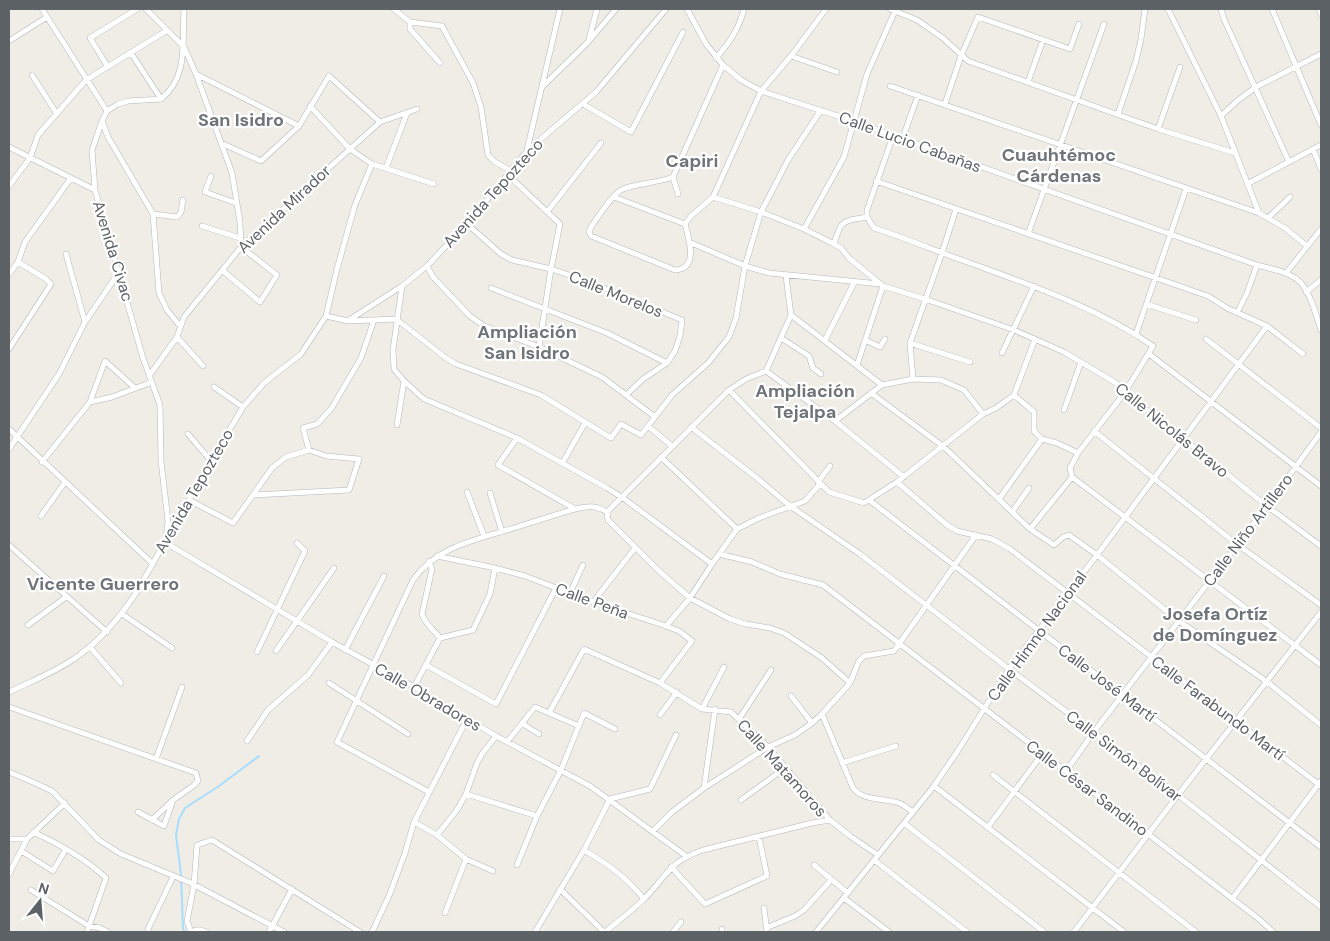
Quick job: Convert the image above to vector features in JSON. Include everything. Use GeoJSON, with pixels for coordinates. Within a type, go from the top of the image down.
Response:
{"type":"FeatureCollection","features":[{"type":"Feature","properties":{"kind":"street"},"geometry":{"type":"LineString","coordinates":[[42,9],[86,80],[108,111],[118,104],[128,101],[161,99],[175,85],[184,47],[184,9]]}},
{"type":"Feature","properties":{"kind":"street"},"geometry":{"type":"LineString","coordinates":[[108,67],[90,38],[137,9]]}},
{"type":"Feature","properties":{"kind":"street"},"geometry":{"type":"LineString","coordinates":[[146,9],[184,47],[196,74],[232,173],[240,222],[241,247],[277,275],[260,302],[222,270]]}},
{"type":"Feature","properties":{"kind":"street"},"geometry":{"type":"LineString","coordinates":[[394,9],[410,22],[442,26],[473,84],[481,107],[488,155],[510,173],[560,224],[544,308],[539,347]]}},
{"type":"Feature","properties":{"kind":"street"},"geometry":{"type":"LineString","coordinates":[[527,151],[560,9]]}},
{"type":"Feature","properties":{"kind":"street"},"geometry":{"type":"LineString","coordinates":[[588,42],[597,9]]}},
{"type":"Feature","properties":{"kind":"street"},"geometry":{"type":"LineString","coordinates":[[542,87],[588,42],[616,9]]}},
{"type":"Feature","properties":{"kind":"street","name":"Avenida Tepozteco"},"geometry":{"type":"LineString","coordinates":[[348,321],[402,286],[427,266],[467,224],[527,151],[596,92],[666,9]]}},
{"type":"Feature","properties":{"kind":"street","name":"Calle Lucio Cabañas"},"geometry":{"type":"LineString","coordinates":[[687,9],[716,58],[741,80],[761,91],[853,121],[1257,265],[1286,273]]}},
{"type":"Feature","properties":{"kind":"street"},"geometry":{"type":"LineString","coordinates":[[716,58],[730,41],[740,24],[744,9]]}},
{"type":"Feature","properties":{"kind":"street"},"geometry":{"type":"LineString","coordinates":[[684,224],[713,197],[761,91],[791,56],[826,9]]}},
{"type":"Feature","properties":{"kind":"street"},"geometry":{"type":"LineString","coordinates":[[1118,114],[1142,39],[1145,9]]}},
{"type":"Feature","properties":{"kind":"street"},"geometry":{"type":"LineString","coordinates":[[1168,9],[1221,116],[1259,213]]}},
{"type":"Feature","properties":{"kind":"street"},"geometry":{"type":"LineString","coordinates":[[1222,9],[1224,19],[1290,162]]}},
{"type":"Feature","properties":{"kind":"street"},"geometry":{"type":"LineString","coordinates":[[1272,9],[1321,125]]}},
{"type":"Feature","properties":{"kind":"street"},"geometry":{"type":"LineString","coordinates":[[1319,9],[1321,14]]}},
{"type":"Feature","properties":{"kind":"street"},"geometry":{"type":"LineString","coordinates":[[804,229],[844,157],[873,58],[892,10],[917,20],[943,38],[961,56],[977,64],[1158,129],[1235,152]]}},
{"type":"Feature","properties":{"kind":"street"},"geometry":{"type":"LineString","coordinates":[[9,41],[47,17]]}},
{"type":"Feature","properties":{"kind":"street"},"geometry":{"type":"LineString","coordinates":[[945,104],[961,56],[978,17],[1070,48],[1079,24]]}},
{"type":"Feature","properties":{"kind":"street"},"geometry":{"type":"LineString","coordinates":[[410,22],[410,29],[440,63]]}},
{"type":"Feature","properties":{"kind":"street"},"geometry":{"type":"LineString","coordinates":[[1028,234],[1104,24]]}},
{"type":"Feature","properties":{"kind":"street"},"geometry":{"type":"LineString","coordinates":[[9,186],[30,158],[38,135],[86,80],[166,31]]}},
{"type":"Feature","properties":{"kind":"street"},"geometry":{"type":"LineString","coordinates":[[583,104],[631,132],[683,32]]}},
{"type":"Feature","properties":{"kind":"street"},"geometry":{"type":"LineString","coordinates":[[1028,82],[1043,40]]}},
{"type":"Feature","properties":{"kind":"street"},"geometry":{"type":"LineString","coordinates":[[131,53],[161,99]]}},
{"type":"Feature","properties":{"kind":"street"},"geometry":{"type":"LineString","coordinates":[[1221,116],[1256,86],[1297,68],[1321,54]]}},
{"type":"Feature","properties":{"kind":"street"},"geometry":{"type":"LineString","coordinates":[[791,56],[837,72]]}},
{"type":"Feature","properties":{"kind":"street"},"geometry":{"type":"LineString","coordinates":[[678,194],[673,177],[723,65]]}},
{"type":"Feature","properties":{"kind":"street"},"geometry":{"type":"LineString","coordinates":[[1158,129],[1180,66]]}},
{"type":"Feature","properties":{"kind":"street"},"geometry":{"type":"LineString","coordinates":[[196,74],[299,126]]}},
{"type":"Feature","properties":{"kind":"street"},"geometry":{"type":"LineString","coordinates":[[32,75],[57,114]]}},
{"type":"Feature","properties":{"kind":"street"},"geometry":{"type":"LineString","coordinates":[[221,143],[261,162],[299,126],[329,76],[380,122]]}},
{"type":"Feature","properties":{"kind":"street"},"geometry":{"type":"LineString","coordinates":[[890,86],[1259,213],[1285,228],[1307,246]]}},
{"type":"Feature","properties":{"kind":"street"},"geometry":{"type":"LineString","coordinates":[[902,140],[918,95]]}},
{"type":"Feature","properties":{"kind":"street"},"geometry":{"type":"LineString","coordinates":[[310,106],[350,149],[372,164],[434,184]]}},
{"type":"Feature","properties":{"kind":"street","name":"Avenida Mirador"},"geometry":{"type":"LineString","coordinates":[[150,379],[177,337],[184,317],[241,247],[380,122],[417,109]]}},
{"type":"Feature","properties":{"kind":"street"},"geometry":{"type":"LineString","coordinates":[[372,164],[355,205],[336,268],[326,316],[348,321],[394,319],[456,364],[538,394],[611,438],[622,424],[641,435],[672,395],[708,363],[729,337],[739,306],[745,266],[761,212],[788,160],[820,110]]}},
{"type":"Feature","properties":{"kind":"street","name":"Avenida Civac"},"geometry":{"type":"LineString","coordinates":[[108,111],[102,121],[92,150],[95,190],[150,379],[160,405],[160,462],[168,521],[166,543]]}},
{"type":"Feature","properties":{"kind":"street"},"geometry":{"type":"LineString","coordinates":[[386,168],[406,113]]}},
{"type":"Feature","properties":{"kind":"street"},"geometry":{"type":"LineString","coordinates":[[102,121],[108,137],[153,214],[159,293],[167,310],[180,326]]}},
{"type":"Feature","properties":{"kind":"street"},"geometry":{"type":"LineString","coordinates":[[893,136],[866,210],[867,217],[874,228],[1034,286],[1094,312],[1136,334],[1153,346],[1125,392],[1078,453],[1070,468],[1072,477],[1321,665]]}},
{"type":"Feature","properties":{"kind":"street"},"geometry":{"type":"LineString","coordinates":[[547,212],[601,143]]}},
{"type":"Feature","properties":{"kind":"street"},"geometry":{"type":"LineString","coordinates":[[1247,184],[1321,145]]}},
{"type":"Feature","properties":{"kind":"street"},"geometry":{"type":"LineString","coordinates":[[9,147],[95,190]]}},
{"type":"Feature","properties":{"kind":"street"},"geometry":{"type":"LineString","coordinates":[[1312,150],[1321,169]]}},
{"type":"Feature","properties":{"kind":"street"},"geometry":{"type":"LineString","coordinates":[[211,176],[205,192],[236,203]]}},
{"type":"Feature","properties":{"kind":"street"},"geometry":{"type":"LineString","coordinates":[[673,177],[622,189],[589,232],[591,236],[675,270],[682,269],[688,265],[689,242],[684,224]]}},
{"type":"Feature","properties":{"kind":"street"},"geometry":{"type":"LineString","coordinates":[[9,274],[18,262],[25,242],[71,178]]}},
{"type":"Feature","properties":{"kind":"street"},"geometry":{"type":"LineString","coordinates":[[876,181],[1208,296],[1267,326],[1303,354]]}},
{"type":"Feature","properties":{"kind":"street"},"geometry":{"type":"LineString","coordinates":[[1136,334],[1186,188]]}},
{"type":"Feature","properties":{"kind":"street"},"geometry":{"type":"LineString","coordinates":[[614,197],[684,224]]}},
{"type":"Feature","properties":{"kind":"street"},"geometry":{"type":"LineString","coordinates":[[713,197],[761,212],[804,229],[834,244],[841,248],[849,258],[882,285]]}},
{"type":"Feature","properties":{"kind":"street"},"geometry":{"type":"LineString","coordinates":[[1268,218],[1290,197]]}},
{"type":"Feature","properties":{"kind":"street"},"geometry":{"type":"LineString","coordinates":[[153,214],[176,217],[181,212],[183,200]]}},
{"type":"Feature","properties":{"kind":"street"},"geometry":{"type":"LineString","coordinates":[[913,379],[910,343],[956,209]]}},
{"type":"Feature","properties":{"kind":"street"},"geometry":{"type":"LineString","coordinates":[[834,244],[839,228],[846,220],[867,217]]}},
{"type":"Feature","properties":{"kind":"street","name":"Calle Morelos"},"geometry":{"type":"LineString","coordinates":[[467,224],[501,254],[512,260],[551,269],[584,280],[682,320],[680,336],[675,351],[667,363],[643,379],[626,394]]}},
{"type":"Feature","properties":{"kind":"street"},"geometry":{"type":"LineString","coordinates":[[202,226],[240,238]]}},
{"type":"Feature","properties":{"kind":"street"},"geometry":{"type":"LineString","coordinates":[[1321,229],[1286,273],[1300,282],[1321,330]]}},
{"type":"Feature","properties":{"kind":"street"},"geometry":{"type":"LineString","coordinates":[[689,242],[745,266],[768,273],[882,285]]}},
{"type":"Feature","properties":{"kind":"street"},"geometry":{"type":"LineString","coordinates":[[66,254],[85,322]]}},
{"type":"Feature","properties":{"kind":"street"},"geometry":{"type":"LineString","coordinates":[[9,349],[51,284],[18,262]]}},
{"type":"Feature","properties":{"kind":"street"},"geometry":{"type":"LineString","coordinates":[[1237,312],[1247,293],[1257,265]]}},
{"type":"Feature","properties":{"kind":"street"},"geometry":{"type":"LineString","coordinates":[[427,266],[432,278],[470,316],[484,326],[539,347],[602,376],[656,417]]}},
{"type":"Feature","properties":{"kind":"street"},"geometry":{"type":"LineString","coordinates":[[9,449],[59,374],[85,322],[119,272]]}},
{"type":"Feature","properties":{"kind":"street"},"geometry":{"type":"LineString","coordinates":[[786,276],[791,315],[766,371],[746,379],[729,390],[608,512],[608,520],[635,548],[690,598],[730,619],[784,633],[822,658],[850,683]]}},
{"type":"Feature","properties":{"kind":"street"},"geometry":{"type":"LineString","coordinates":[[1306,292],[1321,280]]}},
{"type":"Feature","properties":{"kind":"street"},"geometry":{"type":"LineString","coordinates":[[825,340],[854,283]]}},
{"type":"Feature","properties":{"kind":"street"},"geometry":{"type":"LineString","coordinates":[[857,365],[882,285]]}},
{"type":"Feature","properties":{"kind":"street","name":"Calle Nicolás Bravo"},"geometry":{"type":"LineString","coordinates":[[882,285],[925,298],[1014,330],[1081,362],[1116,383],[1267,506],[1321,546]]}},
{"type":"Feature","properties":{"kind":"street"},"geometry":{"type":"LineString","coordinates":[[402,286],[394,319],[394,369],[424,399],[518,438],[563,462],[623,498],[712,564]]}},
{"type":"Feature","properties":{"kind":"street"},"geometry":{"type":"LineString","coordinates":[[1002,353],[1034,286]]}},
{"type":"Feature","properties":{"kind":"street"},"geometry":{"type":"LineString","coordinates":[[491,288],[598,329],[667,363]]}},
{"type":"Feature","properties":{"kind":"street"},"geometry":{"type":"LineString","coordinates":[[1146,304],[1196,320]]}},
{"type":"Feature","properties":{"kind":"street"},"geometry":{"type":"LineString","coordinates":[[791,315],[882,385]]}},
{"type":"Feature","properties":{"kind":"street","name":"Avenida Tepozteco"},"geometry":{"type":"LineString","coordinates":[[9,692],[64,665],[90,647],[107,632],[122,614],[166,543],[243,407],[264,383],[301,354],[326,316]]}},
{"type":"Feature","properties":{"kind":"street"},"geometry":{"type":"LineString","coordinates":[[308,450],[303,428],[317,424],[331,409],[361,358],[374,320]]}},
{"type":"Feature","properties":{"kind":"street","name":"Calle Himno Nacional"},"geometry":{"type":"LineString","coordinates":[[816,932],[934,786],[1009,669],[1097,555],[1267,326]]}},
{"type":"Feature","properties":{"kind":"street"},"geometry":{"type":"LineString","coordinates":[[177,337],[203,366]]}},
{"type":"Feature","properties":{"kind":"street"},"geometry":{"type":"LineString","coordinates":[[781,338],[809,356],[813,368],[821,374]]}},
{"type":"Feature","properties":{"kind":"street"},"geometry":{"type":"LineString","coordinates":[[1206,338],[1321,430]]}},
{"type":"Feature","properties":{"kind":"street"},"geometry":{"type":"LineString","coordinates":[[866,340],[880,347],[885,339]]}},
{"type":"Feature","properties":{"kind":"street"},"geometry":{"type":"LineString","coordinates":[[729,390],[829,492],[867,502],[897,482],[983,414],[996,408],[1014,395],[1035,339]]}},
{"type":"Feature","properties":{"kind":"street"},"geometry":{"type":"LineString","coordinates":[[910,343],[970,362]]}},
{"type":"Feature","properties":{"kind":"street"},"geometry":{"type":"LineString","coordinates":[[1149,354],[1321,486]]}},
{"type":"Feature","properties":{"kind":"street"},"geometry":{"type":"LineString","coordinates":[[42,462],[90,402],[105,361],[136,388]]}},
{"type":"Feature","properties":{"kind":"street"},"geometry":{"type":"LineString","coordinates":[[1064,410],[1081,362]]}},
{"type":"Feature","properties":{"kind":"street"},"geometry":{"type":"LineString","coordinates":[[766,371],[835,421],[904,476]]}},
{"type":"Feature","properties":{"kind":"street"},"geometry":{"type":"LineString","coordinates":[[90,402],[112,397],[136,388],[150,379]]}},
{"type":"Feature","properties":{"kind":"street"},"geometry":{"type":"LineString","coordinates":[[835,421],[882,385],[913,379],[942,380],[964,390],[983,414]]}},
{"type":"Feature","properties":{"kind":"street"},"geometry":{"type":"LineString","coordinates":[[397,425],[404,381]]}},
{"type":"Feature","properties":{"kind":"street"},"geometry":{"type":"LineString","coordinates":[[214,387],[243,407]]}},
{"type":"Feature","properties":{"kind":"street"},"geometry":{"type":"LineString","coordinates":[[871,393],[944,446],[1030,529],[1054,545],[1063,537],[1069,535],[1179,621],[1266,681],[1321,725]]}},
{"type":"Feature","properties":{"kind":"street"},"geometry":{"type":"LineString","coordinates":[[1014,395],[1034,412],[1034,431],[1042,439],[1058,443],[1078,453]]}},
{"type":"Feature","properties":{"kind":"street"},"geometry":{"type":"LineString","coordinates":[[563,462],[585,423]]}},
{"type":"Feature","properties":{"kind":"street"},"geometry":{"type":"LineString","coordinates":[[648,426],[672,446]]}},
{"type":"Feature","properties":{"kind":"street","name":"Calle Simón Bolívar"},"geometry":{"type":"LineString","coordinates":[[691,427],[790,506],[860,554],[1093,733],[1178,795],[1261,862],[1321,907]]}},
{"type":"Feature","properties":{"kind":"street"},"geometry":{"type":"LineString","coordinates":[[9,428],[42,462],[153,564]]}},
{"type":"Feature","properties":{"kind":"street","name":"Calle Niño Artillero"},"geometry":{"type":"LineString","coordinates":[[1066,772],[1093,733],[1238,545],[1321,430]]}},
{"type":"Feature","properties":{"kind":"street"},"geometry":{"type":"LineString","coordinates":[[1094,431],[1238,545],[1321,605]]}},
{"type":"Feature","properties":{"kind":"street"},"geometry":{"type":"LineString","coordinates":[[188,434],[211,461]]}},
{"type":"Feature","properties":{"kind":"street"},"geometry":{"type":"LineString","coordinates":[[518,438],[498,465],[574,509]]}},
{"type":"Feature","properties":{"kind":"street"},"geometry":{"type":"LineString","coordinates":[[999,499],[1042,439]]}},
{"type":"Feature","properties":{"kind":"street"},"geometry":{"type":"LineString","coordinates":[[189,500],[233,524],[272,468],[286,456],[308,450],[326,456],[359,459],[349,490],[254,495]]}},
{"type":"Feature","properties":{"kind":"street"},"geometry":{"type":"LineString","coordinates":[[661,457],[737,529]]}},
{"type":"Feature","properties":{"kind":"street"},"geometry":{"type":"LineString","coordinates":[[666,626],[690,598],[718,554],[737,529],[759,518],[805,501],[830,466]]}},
{"type":"Feature","properties":{"kind":"street"},"geometry":{"type":"LineString","coordinates":[[1030,529],[1072,477]]}},
{"type":"Feature","properties":{"kind":"street"},"geometry":{"type":"LineString","coordinates":[[41,516],[65,482]]}},
{"type":"Feature","properties":{"kind":"street","name":"Calle Farabundo Martí"},"geometry":{"type":"LineString","coordinates":[[897,482],[947,525],[965,534],[992,540],[1010,549],[1151,658],[1320,784]]}},
{"type":"Feature","properties":{"kind":"street"},"geometry":{"type":"LineString","coordinates":[[1012,512],[1029,488]]}},
{"type":"Feature","properties":{"kind":"street"},"geometry":{"type":"LineString","coordinates":[[467,492],[484,536]]}},
{"type":"Feature","properties":{"kind":"street"},"geometry":{"type":"LineString","coordinates":[[490,493],[502,532]]}},
{"type":"Feature","properties":{"kind":"street","name":"Calle José Martí"},"geometry":{"type":"LineString","coordinates":[[867,502],[1208,759],[1321,847]]}},
{"type":"Feature","properties":{"kind":"street"},"geometry":{"type":"LineString","coordinates":[[428,792],[336,742],[413,580],[429,561],[437,556],[453,547],[484,536],[574,509],[590,506],[599,507],[608,512]]}},
{"type":"Feature","properties":{"kind":"street"},"geometry":{"type":"LineString","coordinates":[[653,831],[672,812],[704,788],[812,723],[850,683],[859,662],[864,656],[894,651],[976,535]]}},
{"type":"Feature","properties":{"kind":"street","name":"Calle Obradores"},"geometry":{"type":"LineString","coordinates":[[166,543],[332,642],[414,687],[496,736],[561,770],[610,800],[686,856]]}},
{"type":"Feature","properties":{"kind":"street"},"geometry":{"type":"LineString","coordinates":[[257,652],[305,551],[297,543]]}},
{"type":"Feature","properties":{"kind":"street"},"geometry":{"type":"LineString","coordinates":[[9,545],[107,632]]}},
{"type":"Feature","properties":{"kind":"street"},"geometry":{"type":"LineString","coordinates":[[593,602],[635,548]]}},
{"type":"Feature","properties":{"kind":"street","name":"Calle César Sandino"},"geometry":{"type":"LineString","coordinates":[[718,554],[752,562],[780,574],[823,585],[1149,834],[1259,919],[1273,932]]}},
{"type":"Feature","properties":{"kind":"street","name":"Calle Peña"},"geometry":{"type":"LineString","coordinates":[[437,556],[525,576],[593,602],[679,631],[692,641],[660,683]]}},
{"type":"Feature","properties":{"kind":"street"},"geometry":{"type":"LineString","coordinates":[[429,561],[432,569],[422,614],[424,621],[434,629],[440,638]]}},
{"type":"Feature","properties":{"kind":"street"},"geometry":{"type":"LineString","coordinates":[[570,593],[583,566]]}},
{"type":"Feature","properties":{"kind":"street"},"geometry":{"type":"LineString","coordinates":[[276,651],[334,568]]}},
{"type":"Feature","properties":{"kind":"street"},"geometry":{"type":"LineString","coordinates":[[414,687],[440,638],[473,630],[490,594],[495,568]]}},
{"type":"Feature","properties":{"kind":"street"},"geometry":{"type":"LineString","coordinates":[[347,650],[384,576]]}},
{"type":"Feature","properties":{"kind":"street"},"geometry":{"type":"LineString","coordinates":[[426,665],[496,704],[556,588]]}},
{"type":"Feature","properties":{"kind":"street"},"geometry":{"type":"LineString","coordinates":[[28,625],[66,597]]}},
{"type":"Feature","properties":{"kind":"street"},"geometry":{"type":"LineString","coordinates":[[1074,932],[1321,612]]}},
{"type":"Feature","properties":{"kind":"street"},"geometry":{"type":"LineString","coordinates":[[122,614],[172,648]]}},
{"type":"Feature","properties":{"kind":"street"},"geometry":{"type":"LineString","coordinates":[[247,742],[268,710],[308,675],[332,642]]}},
{"type":"Feature","properties":{"kind":"street"},"geometry":{"type":"LineString","coordinates":[[90,647],[121,682]]}},
{"type":"Feature","properties":{"kind":"street"},"geometry":{"type":"LineString","coordinates":[[549,713],[584,649],[660,683],[702,709],[724,667]]}},
{"type":"Feature","properties":{"kind":"street"},"geometry":{"type":"LineString","coordinates":[[739,719],[771,670]]}},
{"type":"Feature","properties":{"kind":"street"},"geometry":{"type":"LineString","coordinates":[[329,683],[408,734]]}},
{"type":"Feature","properties":{"kind":"street"},"geometry":{"type":"LineString","coordinates":[[156,759],[182,687]]}},
{"type":"Feature","properties":{"kind":"street"},"geometry":{"type":"LineString","coordinates":[[660,715],[677,692]]}},
{"type":"Feature","properties":{"kind":"street"},"geometry":{"type":"LineString","coordinates":[[791,696],[812,723]]}},
{"type":"Feature","properties":{"kind":"street"},"geometry":{"type":"LineString","coordinates":[[9,707],[196,773],[198,781],[194,786],[173,800],[152,820]]}},
{"type":"Feature","properties":{"kind":"street"},"geometry":{"type":"LineString","coordinates":[[507,742],[535,707],[579,726]]}},
{"type":"Feature","properties":{"kind":"street","name":"Calle Matamoros"},"geometry":{"type":"LineString","coordinates":[[702,709],[731,712],[768,748],[830,820],[878,855]]}},
{"type":"Feature","properties":{"kind":"street"},"geometry":{"type":"LineString","coordinates":[[704,788],[715,709]]}},
{"type":"Feature","properties":{"kind":"street"},"geometry":{"type":"LineString","coordinates":[[517,865],[537,816],[561,770],[584,713],[615,729]]}},
{"type":"Feature","properties":{"kind":"street"},"geometry":{"type":"LineString","coordinates":[[822,714],[852,788],[856,793],[900,804],[913,812]]}},
{"type":"Feature","properties":{"kind":"street"},"geometry":{"type":"LineString","coordinates":[[372,932],[389,896],[414,822],[467,719]]}},
{"type":"Feature","properties":{"kind":"street"},"geometry":{"type":"LineString","coordinates":[[523,724],[539,734]]}},
{"type":"Feature","properties":{"kind":"street"},"geometry":{"type":"LineString","coordinates":[[535,932],[584,850],[610,800],[650,789],[676,735]]}},
{"type":"Feature","properties":{"kind":"street"},"geometry":{"type":"LineString","coordinates":[[437,835],[457,810],[466,794],[480,759],[496,736]]}},
{"type":"Feature","properties":{"kind":"street"},"geometry":{"type":"LineString","coordinates":[[842,763],[896,746]]}},
{"type":"Feature","properties":{"kind":"street"},"geometry":{"type":"LineString","coordinates":[[988,827],[1042,754]]}},
{"type":"Feature","properties":{"kind":"street"},"geometry":{"type":"LineString","coordinates":[[741,800],[785,768]]}},
{"type":"Feature","properties":{"kind":"street"},"geometry":{"type":"LineString","coordinates":[[9,772],[52,791],[99,840],[121,854],[193,884],[284,932]]}},
{"type":"Feature","properties":{"kind":"street"},"geometry":{"type":"LineString","coordinates":[[993,775],[1196,932]]}},
{"type":"Feature","properties":{"kind":"street"},"geometry":{"type":"LineString","coordinates":[[1232,899],[1320,784]]}},
{"type":"Feature","properties":{"kind":"street"},"geometry":{"type":"LineString","coordinates":[[934,786],[1124,932]]}},
{"type":"Feature","properties":{"kind":"street"},"geometry":{"type":"LineString","coordinates":[[466,794],[537,816]]}},
{"type":"Feature","properties":{"kind":"street"},"geometry":{"type":"LineString","coordinates":[[138,812],[164,826],[173,800]]}},
{"type":"Feature","properties":{"kind":"street"},"geometry":{"type":"LineString","coordinates":[[9,874],[27,839],[64,804]]}},
{"type":"Feature","properties":{"kind":"street"},"geometry":{"type":"LineString","coordinates":[[560,889],[604,932],[644,899],[670,868],[686,856],[703,850],[830,820]]}},
{"type":"Feature","properties":{"kind":"street"},"geometry":{"type":"LineString","coordinates":[[414,822],[437,835],[466,859],[493,871]]}},
{"type":"Feature","properties":{"kind":"street"},"geometry":{"type":"LineString","coordinates":[[904,823],[1044,932]]}},
{"type":"Feature","properties":{"kind":"street"},"geometry":{"type":"LineString","coordinates":[[33,832],[66,849],[106,878],[87,932]]}},
{"type":"Feature","properties":{"kind":"street"},"geometry":{"type":"LineString","coordinates":[[670,868],[705,904],[768,876],[759,837]]}},
{"type":"Feature","properties":{"kind":"street"},"geometry":{"type":"LineString","coordinates":[[9,839],[27,839]]}},
{"type":"Feature","properties":{"kind":"street"},"geometry":{"type":"LineString","coordinates":[[206,932],[200,929],[192,932],[187,921],[197,845],[212,840],[360,932]]}},
{"type":"Feature","properties":{"kind":"street"},"geometry":{"type":"LineString","coordinates":[[21,851],[54,871],[66,849]]}},
{"type":"Feature","properties":{"kind":"street"},"geometry":{"type":"LineString","coordinates":[[584,850],[612,867],[630,882],[644,899]]}},
{"type":"Feature","properties":{"kind":"street"},"geometry":{"type":"LineString","coordinates":[[445,912],[466,859]]}},
{"type":"Feature","properties":{"kind":"street"},"geometry":{"type":"LineString","coordinates":[[874,860],[967,932]]}},
{"type":"Feature","properties":{"kind":"street"},"geometry":{"type":"LineString","coordinates":[[814,865],[832,880],[846,896],[889,932]]}},
{"type":"Feature","properties":{"kind":"street"},"geometry":{"type":"LineString","coordinates":[[148,929],[176,878]]}},
{"type":"Feature","properties":{"kind":"street"},"geometry":{"type":"LineString","coordinates":[[764,908],[766,930],[804,910],[832,880]]}},
{"type":"Feature","properties":{"kind":"street"},"geometry":{"type":"LineString","coordinates":[[269,932],[292,889]]}},
{"type":"Feature","properties":{"kind":"street"},"geometry":{"type":"LineString","coordinates":[[31,890],[89,926],[108,932]]}},
{"type":"Feature","properties":{"kind":"street"},"geometry":{"type":"LineString","coordinates":[[673,932],[681,922]]}},
{"type":"Feature","properties":{"kind":"waterway"},"geometry":{"type":"LineString","coordinates":[[185,932],[183,929],[181,874],[176,835],[179,819],[185,808],[219,786],[259,756]]}},
{"type":"Feature","properties":{"kind":"district","name":"San Isidro"},"geometry":{"type":"Point","coordinates":[241,120]}},
{"type":"Feature","properties":{"kind":"district","name":"Capiri"},"geometry":{"type":"Point","coordinates":[692,161]}},
{"type":"Feature","properties":{"kind":"district","name":"Cuauhtémoc Cárdenas"},"geometry":{"type":"Point","coordinates":[1059,165]}},
{"type":"Feature","properties":{"kind":"district","name":"Ampliación San Isidro"},"geometry":{"type":"Point","coordinates":[527,342]}},
{"type":"Feature","properties":{"kind":"district","name":"Ampliación Tejalpa"},"geometry":{"type":"Point","coordinates":[805,401]}},
{"type":"Feature","properties":{"kind":"district","name":"Vicente Guerrero"},"geometry":{"type":"Point","coordinates":[103,584]}},
{"type":"Feature","properties":{"kind":"district","name":"Josefa Ortíz de Domínguez"},"geometry":{"type":"Point","coordinates":[1215,624]}}]}
